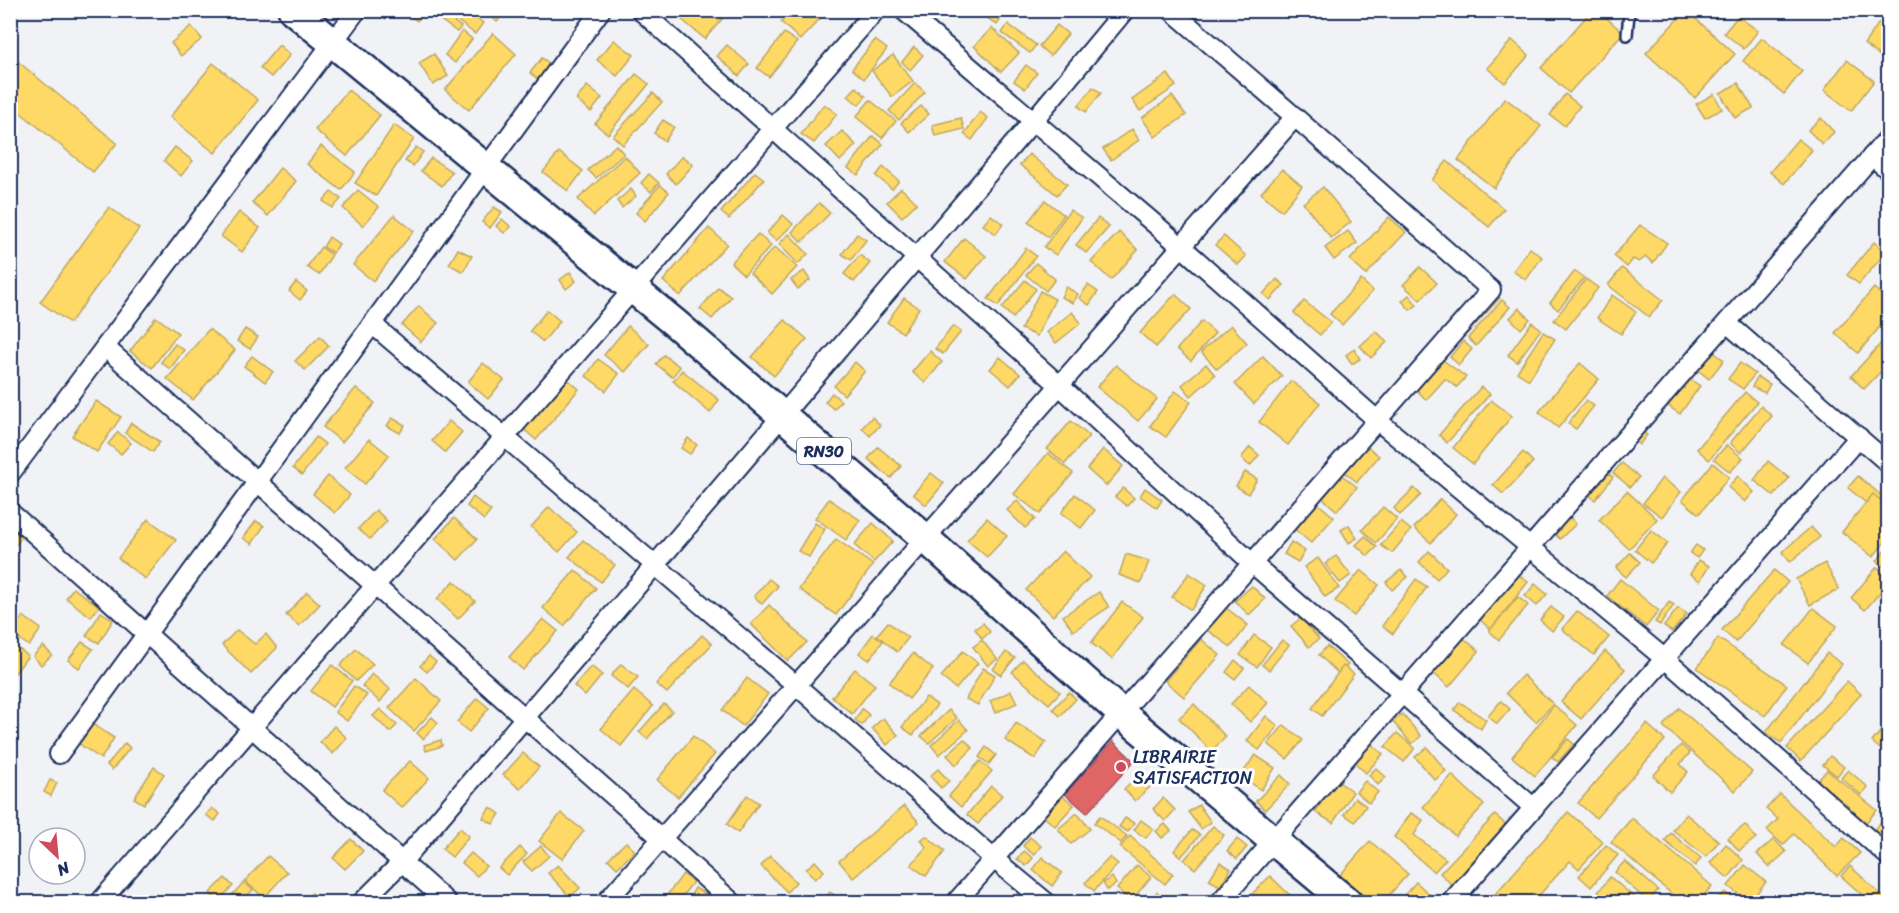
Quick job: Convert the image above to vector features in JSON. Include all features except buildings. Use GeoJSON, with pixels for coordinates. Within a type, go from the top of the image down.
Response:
{"type":"FeatureCollection","features":[{"type":"Feature","properties":{"kind":"main road","name":"RN30"},"geometry":{"type":"LineString","coordinates":[[294,10],[633,289],[782,415],[926,539],[1122,714],[1347,903]]}},
{"type":"Feature","properties":{"kind":"street"},"geometry":{"type":"LineString","coordinates":[[10,474],[357,10]]}},
{"type":"Feature","properties":{"kind":"street"},"geometry":{"type":"LineString","coordinates":[[58,754],[601,10]]}},
{"type":"Feature","properties":{"kind":"street"},"geometry":{"type":"LineString","coordinates":[[640,10],[1060,386],[1253,564],[1534,808]]}},
{"type":"Feature","properties":{"kind":"street"},"geometry":{"type":"LineString","coordinates":[[100,903],[876,10]]}},
{"type":"Feature","properties":{"kind":"street"},"geometry":{"type":"LineString","coordinates":[[903,10],[1183,248],[1378,420],[1665,659],[1888,856]]}},
{"type":"Feature","properties":{"kind":"street"},"geometry":{"type":"LineString","coordinates":[[362,903],[402,862],[1125,10]]}},
{"type":"Feature","properties":{"kind":"street"},"geometry":{"type":"LineString","coordinates":[[956,903],[1491,290],[1170,10]]}},
{"type":"Feature","properties":{"kind":"street"},"geometry":{"type":"LineString","coordinates":[[606,903],[1183,248],[1295,117]]}},
{"type":"Feature","properties":{"kind":"street"},"geometry":{"type":"LineString","coordinates":[[1220,903],[1888,138]]}},
{"type":"Feature","properties":{"kind":"street"},"geometry":{"type":"LineString","coordinates":[[1872,156],[1888,170]]}},
{"type":"Feature","properties":{"kind":"street"},"geometry":{"type":"LineString","coordinates":[[1727,323],[1888,463]]}},
{"type":"Feature","properties":{"kind":"street"},"geometry":{"type":"LineString","coordinates":[[372,324],[797,686],[1046,903]]}},
{"type":"Feature","properties":{"kind":"street"},"geometry":{"type":"LineString","coordinates":[[106,348],[732,903]]}},
{"type":"Feature","properties":{"kind":"street"},"geometry":{"type":"LineString","coordinates":[[1451,903],[1859,437]]}},
{"type":"Feature","properties":{"kind":"street"},"geometry":{"type":"LineString","coordinates":[[10,512],[447,903]]}},
{"type":"Feature","properties":{"kind":"lane"},"geometry":{"type":"LineString","coordinates":[[1628,35],[1631,10]]}},
{"type":"Feature","properties":{"kind":"place","name":"LIBRAIRIE SATISFACTION"},"geometry":{"type":"Point","coordinates":[1121,767]}}]}
